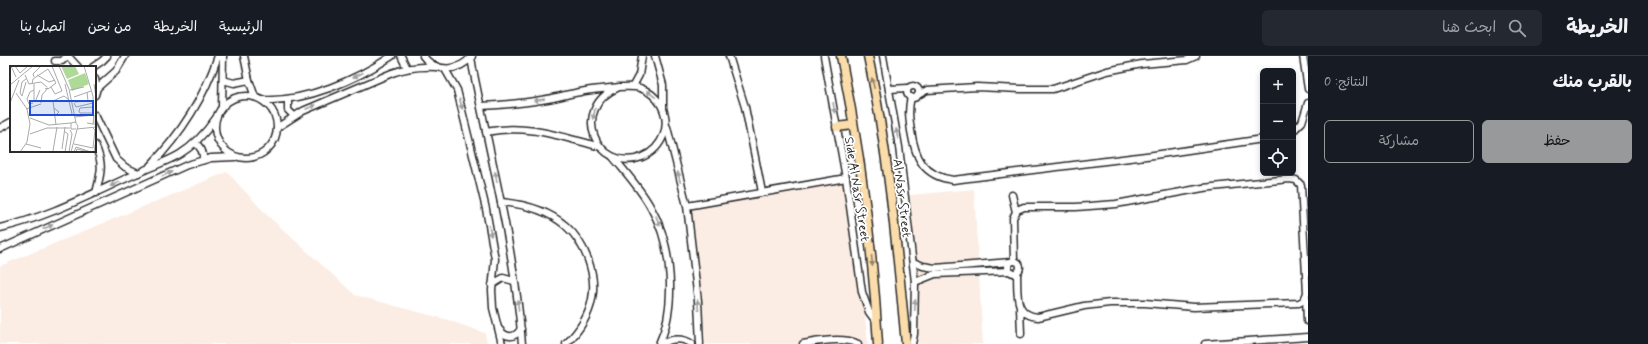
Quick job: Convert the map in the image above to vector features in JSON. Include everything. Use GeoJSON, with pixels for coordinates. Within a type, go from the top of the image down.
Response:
{"type":"FeatureCollection","features":[{"type":"Feature","properties":{"kind":"main road"},"geometry":{"type":"LineString","coordinates":[[841,56],[861,171],[872,257],[878,344]]}},
{"type":"Feature","properties":{"kind":"main road","name":"Al Nasr Street"},"geometry":{"type":"LineString","coordinates":[[868,56],[890,190],[906,344]]}},
{"type":"Feature","properties":{"kind":"main road"},"geometry":{"type":"LineString","coordinates":[[837,127],[853,125]]}},
{"type":"Feature","properties":{"kind":"street"},"geometry":{"type":"LineString","coordinates":[[56,61],[62,61],[67,56],[77,66]]}},
{"type":"Feature","properties":{"kind":"street"},"geometry":{"type":"LineString","coordinates":[[94,66],[107,56]]}},
{"type":"Feature","properties":{"kind":"street"},"geometry":{"type":"LineString","coordinates":[[97,88],[116,71],[125,56]]}},
{"type":"Feature","properties":{"kind":"street"},"geometry":{"type":"LineString","coordinates":[[148,168],[172,143],[192,114],[208,84],[218,56]]}},
{"type":"Feature","properties":{"kind":"street"},"geometry":{"type":"LineString","coordinates":[[222,107],[223,56]]}},
{"type":"Feature","properties":{"kind":"street"},"geometry":{"type":"LineString","coordinates":[[244,56],[249,80],[255,97]]}},
{"type":"Feature","properties":{"kind":"street"},"geometry":{"type":"LineString","coordinates":[[262,100],[288,100],[311,95],[359,74],[392,56]]}},
{"type":"Feature","properties":{"kind":"street"},"geometry":{"type":"LineString","coordinates":[[401,56],[407,68]]}},
{"type":"Feature","properties":{"kind":"street"},"geometry":{"type":"LineString","coordinates":[[423,56],[431,64],[437,67]]}},
{"type":"Feature","properties":{"kind":"street"},"geometry":{"type":"LineString","coordinates":[[278,127],[294,116],[407,68],[423,66],[445,69],[457,68],[472,56]]}},
{"type":"Feature","properties":{"kind":"street"},"geometry":{"type":"LineString","coordinates":[[472,56],[472,70],[500,202],[514,281],[522,344]]}},
{"type":"Feature","properties":{"kind":"street"},"geometry":{"type":"LineString","coordinates":[[632,86],[640,75],[642,56]]}},
{"type":"Feature","properties":{"kind":"street"},"geometry":{"type":"LineString","coordinates":[[655,56],[663,85],[662,108]]}},
{"type":"Feature","properties":{"kind":"street"},"geometry":{"type":"LineString","coordinates":[[729,56],[745,107],[762,192]]}},
{"type":"Feature","properties":{"kind":"street","name":"Side Al Nasr Street"},"geometry":{"type":"LineString","coordinates":[[824,56],[846,178],[862,292],[869,312],[877,323]]}},
{"type":"Feature","properties":{"kind":"street"},"geometry":{"type":"LineString","coordinates":[[883,56],[899,146],[916,282],[914,334],[912,344]]}},
{"type":"Feature","properties":{"kind":"street"},"geometry":{"type":"LineString","coordinates":[[911,97],[915,98],[924,92],[933,90],[988,87],[1053,89],[1107,71],[1142,64],[1187,60],[1196,56]]}},
{"type":"Feature","properties":{"kind":"street"},"geometry":{"type":"LineString","coordinates":[[1303,56],[1308,89]]}},
{"type":"Feature","properties":{"kind":"street"},"geometry":{"type":"LineString","coordinates":[[445,69],[457,90],[480,184],[495,259],[492,285],[493,308],[502,344]]}},
{"type":"Feature","properties":{"kind":"street"},"geometry":{"type":"LineString","coordinates":[[223,80],[234,83],[249,80]]}},
{"type":"Feature","properties":{"kind":"street"},"geometry":{"type":"LineString","coordinates":[[96,84],[96,92]]}},
{"type":"Feature","properties":{"kind":"street"},"geometry":{"type":"LineString","coordinates":[[480,106],[524,103],[580,92],[632,86],[654,95],[662,108],[686,206],[698,301],[700,344]]}},
{"type":"Feature","properties":{"kind":"street"},"geometry":{"type":"LineString","coordinates":[[889,89],[908,88],[913,86],[933,90]]}},
{"type":"Feature","properties":{"kind":"street"},"geometry":{"type":"LineString","coordinates":[[601,147],[593,133],[592,124],[594,112],[599,101],[604,95],[619,87]]}},
{"type":"Feature","properties":{"kind":"street"},"geometry":{"type":"LineString","coordinates":[[917,87],[919,90],[918,95]]}},
{"type":"Feature","properties":{"kind":"street"},"geometry":{"type":"LineString","coordinates":[[908,88],[908,92],[911,97],[908,112],[913,146],[916,155],[925,167],[934,174],[953,180],[1147,156],[1260,139]]}},
{"type":"Feature","properties":{"kind":"street"},"geometry":{"type":"LineString","coordinates":[[0,228],[27,229],[203,160],[235,157],[250,159],[264,153],[274,142],[278,127],[274,112],[262,100],[255,97],[237,97],[228,101],[222,107],[207,130],[180,154],[96,193],[27,229],[0,249]]}},
{"type":"Feature","properties":{"kind":"street"},"geometry":{"type":"LineString","coordinates":[[288,100],[288,110],[294,116]]}},
{"type":"Feature","properties":{"kind":"street"},"geometry":{"type":"LineString","coordinates":[[1296,128],[1302,122],[1308,103]]}},
{"type":"Feature","properties":{"kind":"street"},"geometry":{"type":"LineString","coordinates":[[96,117],[116,159],[125,167],[138,173]]}},
{"type":"Feature","properties":{"kind":"street"},"geometry":{"type":"LineString","coordinates":[[216,118],[214,130],[218,141],[225,151],[235,157]]}},
{"type":"Feature","properties":{"kind":"street"},"geometry":{"type":"LineString","coordinates":[[0,128],[10,123]]}},
{"type":"Feature","properties":{"kind":"street"},"geometry":{"type":"LineString","coordinates":[[486,132],[513,128],[531,129],[601,147],[612,155],[625,160],[648,154],[659,144],[665,130],[666,123]]}},
{"type":"Feature","properties":{"kind":"street"},"geometry":{"type":"LineString","coordinates":[[194,143],[199,146],[202,151],[203,160]]}},
{"type":"Feature","properties":{"kind":"street"},"geometry":{"type":"LineString","coordinates":[[96,147],[101,158],[101,164],[100,177],[96,193]]}},
{"type":"Feature","properties":{"kind":"street"},"geometry":{"type":"LineString","coordinates":[[612,155],[647,201],[659,224],[664,239],[669,267],[669,304],[665,333],[661,344]]}},
{"type":"Feature","properties":{"kind":"street"},"geometry":{"type":"LineString","coordinates":[[686,206],[846,178]]}},
{"type":"Feature","properties":{"kind":"street"},"geometry":{"type":"LineString","coordinates":[[1021,334],[1020,308],[1013,272],[1008,267],[1013,261],[1013,220],[1016,212],[1024,206],[1076,207],[1112,205],[1208,187],[1293,179],[1301,185],[1306,231],[1306,297],[1308,321]]}},
{"type":"Feature","properties":{"kind":"street"},"geometry":{"type":"LineString","coordinates":[[1012,195],[1016,212]]}},
{"type":"Feature","properties":{"kind":"street"},"geometry":{"type":"LineString","coordinates":[[500,202],[529,206],[555,218],[567,227],[577,238],[585,252],[593,283],[592,298],[581,326],[566,344]]}},
{"type":"Feature","properties":{"kind":"street"},"geometry":{"type":"LineString","coordinates":[[913,262],[935,271],[1013,272],[1020,267],[1018,262],[1013,261],[935,271],[916,282]]}},
{"type":"Feature","properties":{"kind":"street"},"geometry":{"type":"LineString","coordinates":[[492,285],[503,278],[514,281]]}},
{"type":"Feature","properties":{"kind":"street"},"geometry":{"type":"LineString","coordinates":[[1020,308],[1027,315],[1038,317],[1084,306],[1110,303],[1140,302],[1207,307],[1299,303],[1306,297]]}},
{"type":"Feature","properties":{"kind":"street"},"geometry":{"type":"LineString","coordinates":[[498,328],[505,335],[511,336],[517,334],[521,329]]}},
{"type":"Feature","properties":{"kind":"street"},"geometry":{"type":"LineString","coordinates":[[1205,344],[1262,342],[1308,337]]}},
{"type":"Feature","properties":{"kind":"street"},"geometry":{"type":"LineString","coordinates":[[1283,344],[1291,338]]}},
{"type":"Feature","properties":{"kind":"street"},"geometry":{"type":"LineString","coordinates":[[661,344],[670,340],[680,339],[692,344]]}},
{"type":"Feature","properties":{"kind":"street"},"geometry":{"type":"LineString","coordinates":[[803,344],[836,341],[853,342],[858,344]]}},
{"type":"Feature","properties":{"kind":"shaded area"},"geometry":{"type":"Polygon","coordinates":[[[227,172],[267,215],[355,295],[448,320],[485,333],[487,344],[0,344],[0,266],[227,172]]]}},
{"type":"Feature","properties":{"kind":"shaded area"},"geometry":{"type":"Polygon","coordinates":[[[850,178],[868,344],[706,344],[691,210],[850,178]]]}},
{"type":"Feature","properties":{"kind":"shaded area"},"geometry":{"type":"Polygon","coordinates":[[[974,189],[983,344],[918,344],[910,195],[974,189]]]}}]}
